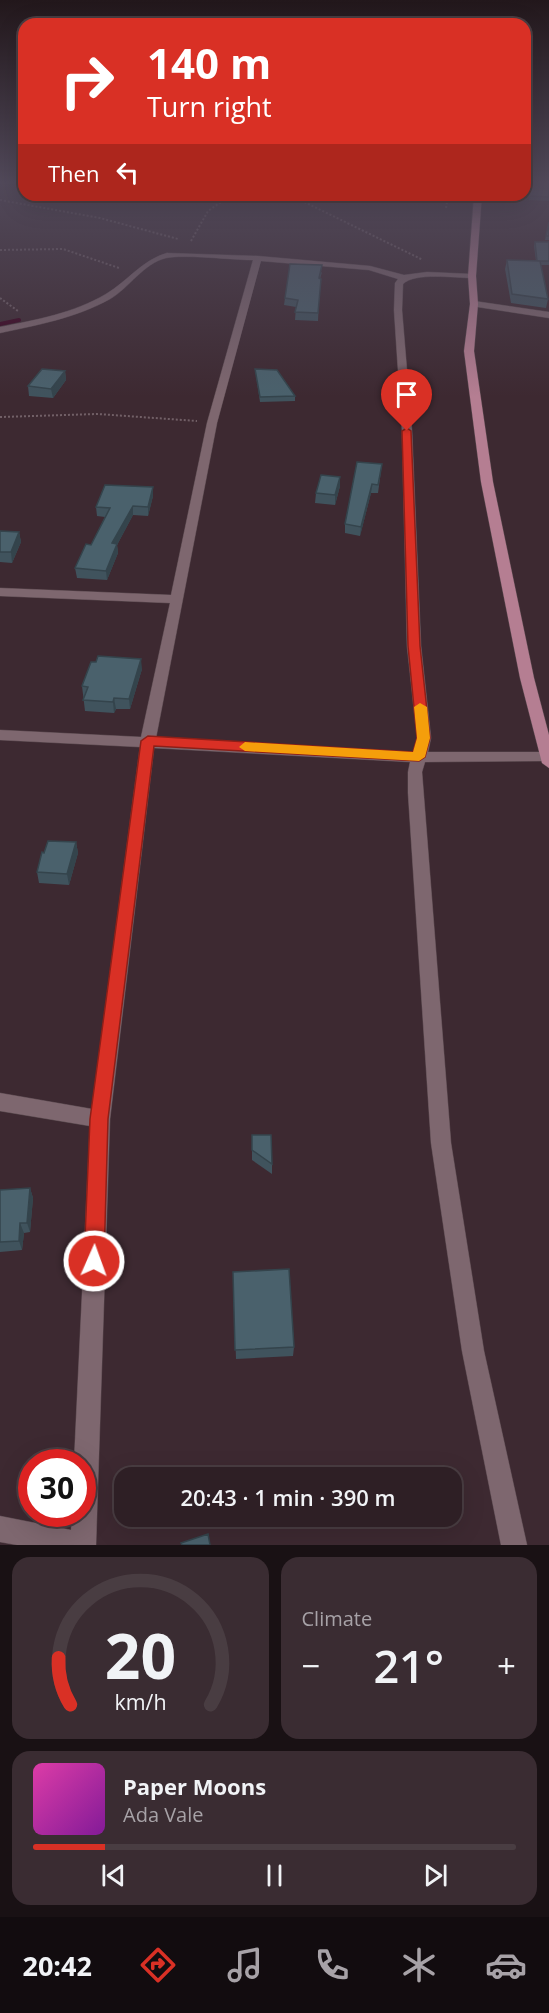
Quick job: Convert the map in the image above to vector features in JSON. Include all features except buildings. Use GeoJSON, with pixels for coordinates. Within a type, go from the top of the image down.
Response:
{"type":"FeatureCollection","features":[{"type":"Feature","properties":{"kind":"main road"},"geometry":{"type":"LineString","coordinates":[[474,253],[472,276],[474,304],[469,351],[487,482],[527,678],[548,760]]}},
{"type":"Feature","properties":{"kind":"street"},"geometry":{"type":"LineString","coordinates":[[0,330],[84,309],[111,294],[159,257],[183,255],[258,258],[370,268],[404,278],[450,273],[472,276]]}},
{"type":"Feature","properties":{"kind":"street"},"geometry":{"type":"LineString","coordinates":[[0,1529],[82,1545],[99,1119],[148,741],[212,423],[258,258]]}},
{"type":"Feature","properties":{"kind":"street"},"geometry":{"type":"LineString","coordinates":[[404,278],[399,283],[398,310],[407,431],[414,646],[424,738],[415,772],[441,1143],[473,1351],[514,1545]]}},
{"type":"Feature","properties":{"kind":"street"},"geometry":{"type":"LineString","coordinates":[[474,304],[549,315]]}},
{"type":"Feature","properties":{"kind":"street"},"geometry":{"type":"LineString","coordinates":[[0,592],[176,599]]}},
{"type":"Feature","properties":{"kind":"street"},"geometry":{"type":"LineString","coordinates":[[0,735],[419,757],[548,760]]}},
{"type":"Feature","properties":{"kind":"street"},"geometry":{"type":"LineString","coordinates":[[0,1102],[99,1119]]}},
{"type":"Feature","properties":{"kind":"path"},"geometry":{"type":"LineString","coordinates":[[74,253],[105,265],[122,268]]}},
{"type":"Feature","properties":{"kind":"path"},"geometry":{"type":"LineString","coordinates":[[409,253],[450,273]]}},
{"type":"Feature","properties":{"kind":"path"},"geometry":{"type":"LineString","coordinates":[[0,417],[49,414],[159,417],[212,423]]}},
{"type":"Feature","properties":{"kind":"waterway"},"geometry":{"type":"LineString","coordinates":[[0,324],[19,320]]}},
{"type":"Feature","properties":{"kind":"slow traffic"},"geometry":{"type":"LineString","coordinates":[[245,747],[419,757],[424,738],[420,707]]}},
{"type":"Feature","properties":{"kind":"route"},"geometry":{"type":"LineString","coordinates":[[94,1261],[99,1119],[148,741],[419,757],[424,738],[414,646],[407,431]]}}]}
